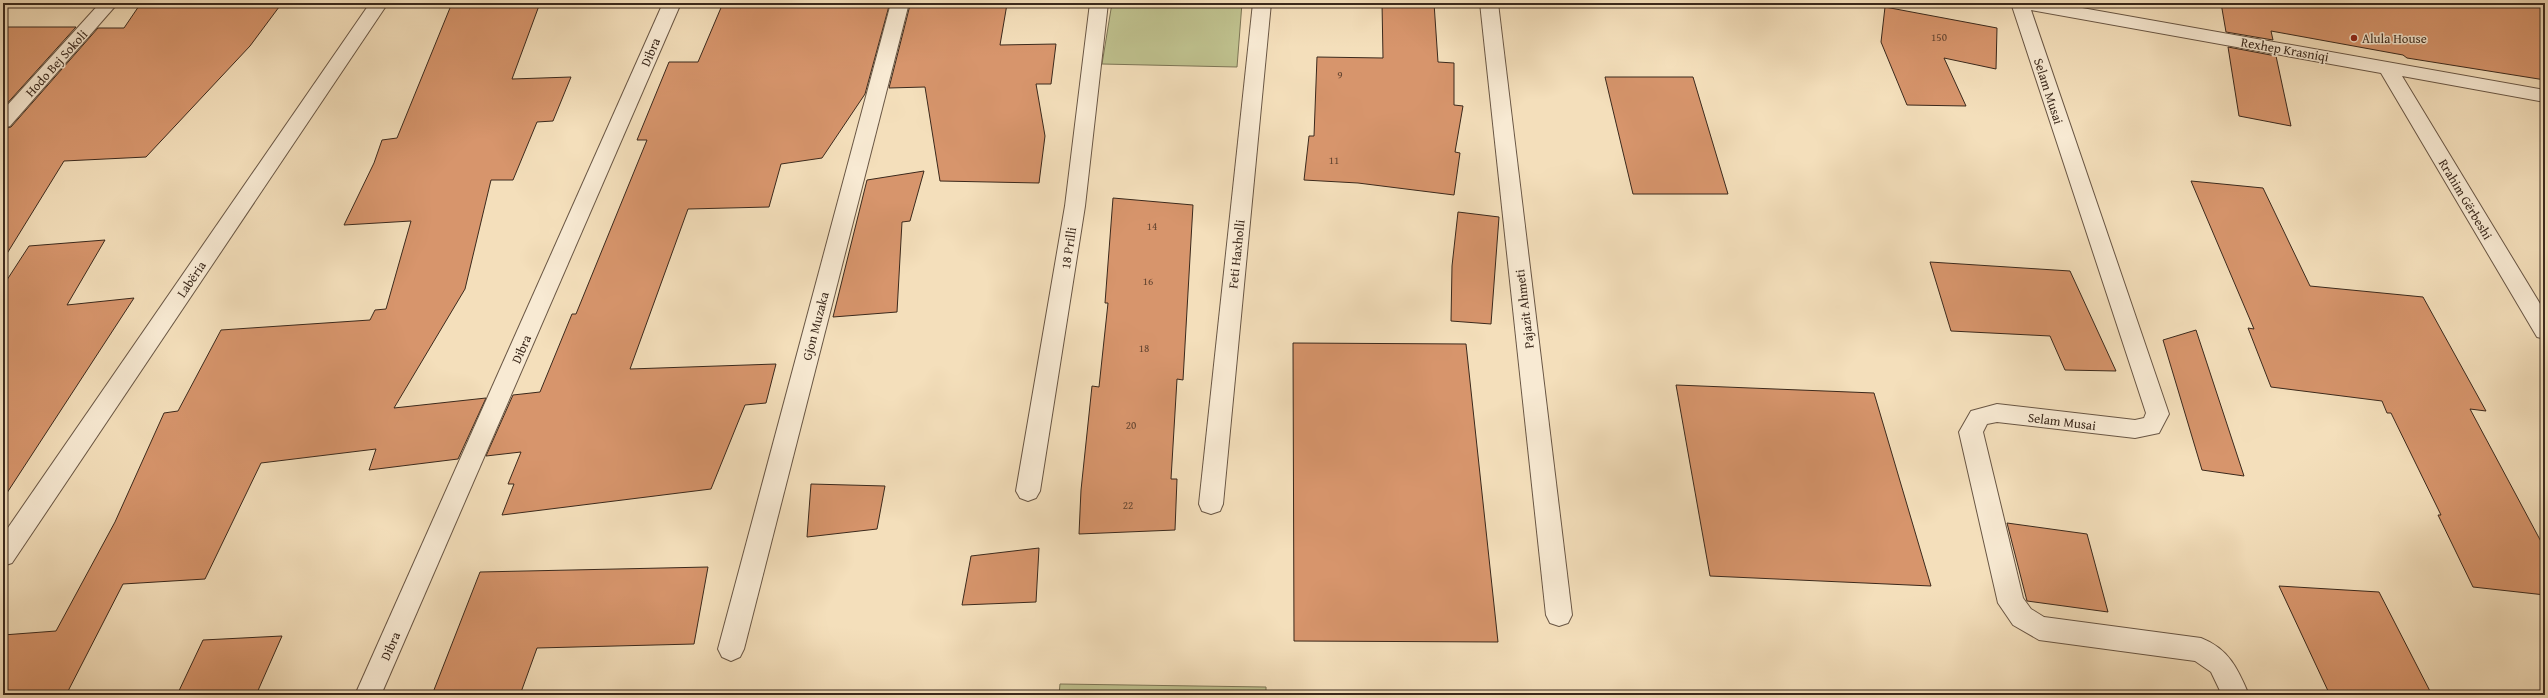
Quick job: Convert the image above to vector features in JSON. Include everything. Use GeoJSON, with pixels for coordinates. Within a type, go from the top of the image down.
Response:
{"type":"FeatureCollection","features":[{"type":"Feature","properties":{"kind":"street","name":"Hodo Bej Sokoli"},"geometry":{"type":"LineString","coordinates":[[3,122],[109,3]]}},
{"type":"Feature","properties":{"kind":"street","name":"Labëria"},"geometry":{"type":"LineString","coordinates":[[3,555],[379,3]]}},
{"type":"Feature","properties":{"kind":"street","name":"Dibra"},"geometry":{"type":"LineString","coordinates":[[368,695],[672,3]]}},
{"type":"Feature","properties":{"kind":"street","name":"Gjon Muzaka"},"geometry":{"type":"LineString","coordinates":[[731,649],[900,3]]}},
{"type":"Feature","properties":{"kind":"street","name":"18 Prilli"},"geometry":{"type":"LineString","coordinates":[[1028,491],[1075,206],[1099,3]]}},
{"type":"Feature","properties":{"kind":"street","name":"Feti Haxholli"},"geometry":{"type":"LineString","coordinates":[[1211,504],[1262,3]]}},
{"type":"Feature","properties":{"kind":"street","name":"Pajazit Ahmeti"},"geometry":{"type":"LineString","coordinates":[[1489,3],[1559,615]]}},
{"type":"Feature","properties":{"kind":"street","name":"Selam Musai"},"geometry":{"type":"LineString","coordinates":[[2020,3],[2158,414],[2151,426],[2135,429],[1997,413],[1979,418],[1971,432],[2011,603],[2022,617],[2039,628],[2201,650],[2220,664],[2236,695]]}},
{"type":"Feature","properties":{"kind":"street","name":"Rexhep Krasniqi"},"geometry":{"type":"LineString","coordinates":[[2024,3],[2545,96]]}},
{"type":"Feature","properties":{"kind":"street","name":"Rrahim Gërbeshi"},"geometry":{"type":"LineString","coordinates":[[2387,67],[2545,331]]}},
{"type":"Feature","properties":{"kind":"green space"},"geometry":{"type":"Polygon","coordinates":[[[1112,3],[1242,3],[1237,67],[1102,64],[1112,3]]]}},
{"type":"Feature","properties":{"kind":"green space"},"geometry":{"type":"Polygon","coordinates":[[[1060,684],[1266,687],[1266,695],[1059,695],[1060,684]]]}},
{"type":"Feature","properties":{"kind":"building"},"geometry":{"type":"Polygon","coordinates":[[[141,3],[282,3],[250,46],[146,157],[64,161],[3,260],[3,129],[11,127],[98,28],[124,28],[141,3]]]}},
{"type":"Feature","properties":{"kind":"building"},"geometry":{"type":"Polygon","coordinates":[[[452,3],[540,3],[512,79],[571,77],[553,121],[537,122],[513,180],[491,180],[465,289],[394,408],[486,398],[458,459],[369,470],[376,449],[261,463],[205,579],[123,584],[66,695],[3,695],[3,635],[56,631],[115,522],[164,413],[178,411],[221,330],[370,320],[375,310],[386,309],[411,221],[344,225],[374,163],[382,140],[397,138],[452,3]]]}},
{"type":"Feature","properties":{"kind":"building"},"geometry":{"type":"Polygon","coordinates":[[[723,3],[858,3],[857,6],[889,6],[865,94],[822,158],[781,164],[769,207],[688,209],[630,369],[776,364],[766,403],[745,405],[711,489],[502,515],[514,484],[508,484],[521,452],[486,456],[513,395],[540,392],[572,314],[576,314],[647,140],[637,140],[669,62],[698,62],[723,3]]]}},
{"type":"Feature","properties":{"kind":"building"},"geometry":{"type":"Polygon","coordinates":[[[1382,3],[1434,3],[1438,62],[1454,63],[1454,105],[1463,106],[1455,152],[1460,153],[1454,195],[1358,183],[1304,180],[1309,136],[1314,136],[1317,57],[1383,58],[1382,3]]]}},
{"type":"Feature","properties":{"kind":"building"},"geometry":{"type":"Polygon","coordinates":[[[2221,3],[2545,3],[2545,80],[2407,58],[2403,55],[2271,31],[2273,40],[2226,32],[2221,3]]]}},
{"type":"Feature","properties":{"kind":"building"},"geometry":{"type":"Polygon","coordinates":[[[1007,4],[1000,45],[1056,44],[1051,84],[1036,84],[1045,136],[1039,183],[940,181],[925,87],[889,88],[910,5],[1007,4]]]}},
{"type":"Feature","properties":{"kind":"building"},"geometry":{"type":"Polygon","coordinates":[[[1885,7],[1997,28],[1996,69],[1944,58],[1966,106],[1907,105],[1881,42],[1885,7]]]}},
{"type":"Feature","properties":{"kind":"building"},"geometry":{"type":"Polygon","coordinates":[[[3,27],[76,27],[3,108],[3,27]]]}},
{"type":"Feature","properties":{"kind":"building"},"geometry":{"type":"Polygon","coordinates":[[[2228,47],[2276,56],[2291,126],[2239,116],[2228,47]]]}},
{"type":"Feature","properties":{"kind":"building"},"geometry":{"type":"Polygon","coordinates":[[[1605,77],[1693,77],[1728,194],[1633,194],[1605,77]]]}},
{"type":"Feature","properties":{"kind":"building"},"geometry":{"type":"Polygon","coordinates":[[[924,171],[910,221],[902,222],[897,312],[833,317],[867,180],[924,171]]]}},
{"type":"Feature","properties":{"kind":"building"},"geometry":{"type":"Polygon","coordinates":[[[2191,181],[2263,188],[2310,286],[2423,297],[2486,411],[2470,409],[2545,549],[2545,595],[2473,587],[2438,515],[2441,515],[2391,413],[2387,413],[2382,401],[2271,387],[2248,328],[2254,329],[2191,181]]]}},
{"type":"Feature","properties":{"kind":"building"},"geometry":{"type":"Polygon","coordinates":[[[1113,198],[1193,205],[1183,380],[1177,379],[1171,479],[1177,479],[1175,530],[1079,534],[1081,490],[1092,386],[1099,387],[1108,303],[1105,303],[1113,198]]]}},
{"type":"Feature","properties":{"kind":"building"},"geometry":{"type":"Polygon","coordinates":[[[1458,212],[1499,217],[1491,324],[1451,321],[1452,266],[1458,212]]]}},
{"type":"Feature","properties":{"kind":"building"},"geometry":{"type":"Polygon","coordinates":[[[105,240],[67,305],[134,298],[3,499],[3,286],[29,246],[105,240]]]}},
{"type":"Feature","properties":{"kind":"building"},"geometry":{"type":"Polygon","coordinates":[[[1930,262],[2070,271],[2116,371],[2065,370],[2050,336],[1951,331],[1930,262]]]}},
{"type":"Feature","properties":{"kind":"building"},"geometry":{"type":"Polygon","coordinates":[[[2196,330],[2244,476],[2202,470],[2163,340],[2196,330]]]}},
{"type":"Feature","properties":{"kind":"building"},"geometry":{"type":"Polygon","coordinates":[[[1293,343],[1466,344],[1498,642],[1294,641],[1293,343]]]}},
{"type":"Feature","properties":{"kind":"building"},"geometry":{"type":"Polygon","coordinates":[[[1676,385],[1874,393],[1931,586],[1710,576],[1676,385]]]}},
{"type":"Feature","properties":{"kind":"building"},"geometry":{"type":"Polygon","coordinates":[[[811,484],[885,486],[877,529],[807,537],[811,484]]]}},
{"type":"Feature","properties":{"kind":"building"},"geometry":{"type":"Polygon","coordinates":[[[2007,523],[2087,534],[2108,612],[2027,601],[2007,523]]]}},
{"type":"Feature","properties":{"kind":"building"},"geometry":{"type":"Polygon","coordinates":[[[1039,548],[1036,602],[962,605],[971,556],[1039,548]]]}},
{"type":"Feature","properties":{"kind":"building"},"geometry":{"type":"Polygon","coordinates":[[[708,567],[694,644],[537,648],[520,695],[432,695],[480,572],[708,567]]]}},
{"type":"Feature","properties":{"kind":"building"},"geometry":{"type":"Polygon","coordinates":[[[2279,586],[2379,592],[2432,695],[2329,693],[2279,586]]]}},
{"type":"Feature","properties":{"kind":"building"},"geometry":{"type":"Polygon","coordinates":[[[282,636],[256,695],[177,695],[203,640],[282,636]]]}},
{"type":"Feature","properties":{"kind":"place","name":"Alula House"},"geometry":{"type":"Point","coordinates":[2354,38]}}]}
